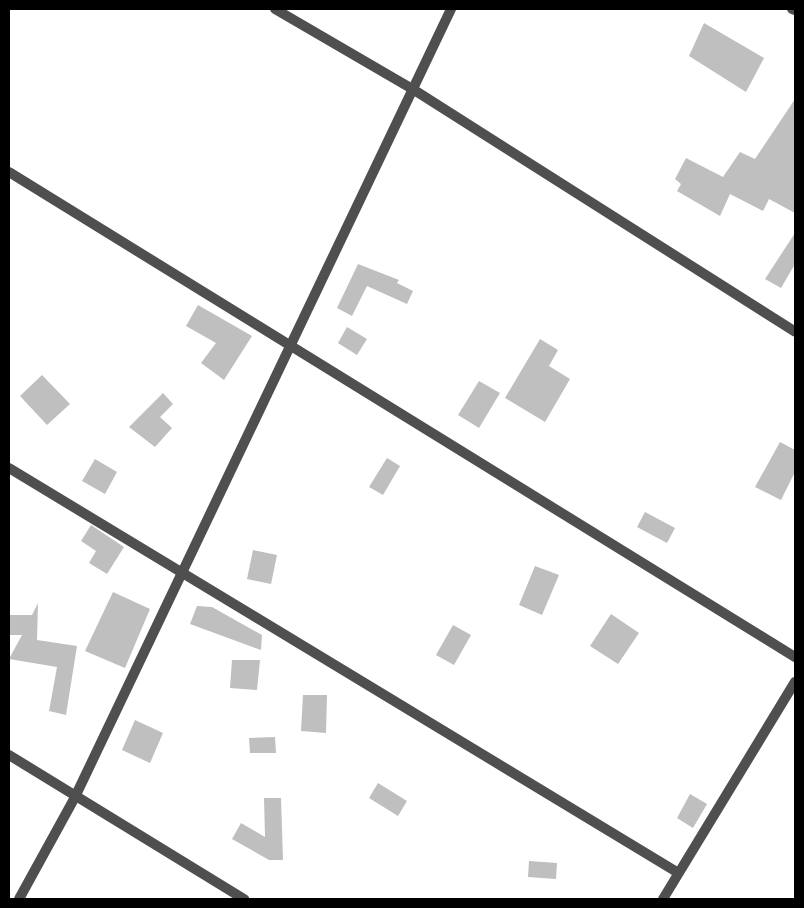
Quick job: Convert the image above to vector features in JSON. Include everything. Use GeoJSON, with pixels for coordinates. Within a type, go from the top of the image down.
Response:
{"type":"FeatureCollection","features":[{"type":"Feature","properties":{"kind":"street"},"geometry":{"type":"LineString","coordinates":[[275,9],[411,88],[795,332]]}},
{"type":"Feature","properties":{"kind":"street"},"geometry":{"type":"LineString","coordinates":[[19,899],[76,797],[288,344],[450,9]]}},
{"type":"Feature","properties":{"kind":"street"},"geometry":{"type":"LineString","coordinates":[[9,172],[795,656]]}},
{"type":"Feature","properties":{"kind":"street"},"geometry":{"type":"LineString","coordinates":[[9,468],[677,872]]}},
{"type":"Feature","properties":{"kind":"street"},"geometry":{"type":"LineString","coordinates":[[663,899],[677,872],[795,682]]}},
{"type":"Feature","properties":{"kind":"street"},"geometry":{"type":"LineString","coordinates":[[9,755],[244,899]]}},
{"type":"Feature","properties":{"kind":"building"},"geometry":{"type":"Polygon","coordinates":[[[704,23],[764,58],[746,92],[689,56],[704,23]]]}},
{"type":"Feature","properties":{"kind":"building"},"geometry":{"type":"Polygon","coordinates":[[[795,99],[795,213],[769,199],[763,211],[730,194],[720,216],[677,191],[681,184],[675,179],[686,158],[723,177],[740,152],[755,159],[795,99]]]}},
{"type":"Feature","properties":{"kind":"building"},"geometry":{"type":"Polygon","coordinates":[[[795,233],[795,264],[781,288],[765,279],[795,233]]]}},
{"type":"Feature","properties":{"kind":"building"},"geometry":{"type":"Polygon","coordinates":[[[358,264],[399,280],[397,283],[413,291],[407,304],[367,286],[352,316],[337,308],[358,264]]]}},
{"type":"Feature","properties":{"kind":"building"},"geometry":{"type":"Polygon","coordinates":[[[198,305],[252,336],[224,380],[201,363],[216,343],[186,326],[198,305]]]}},
{"type":"Feature","properties":{"kind":"building"},"geometry":{"type":"Polygon","coordinates":[[[347,327],[367,339],[357,355],[338,343],[347,327]]]}},
{"type":"Feature","properties":{"kind":"building"},"geometry":{"type":"Polygon","coordinates":[[[540,339],[558,350],[549,366],[570,379],[545,422],[505,398],[540,339]]]}},
{"type":"Feature","properties":{"kind":"building"},"geometry":{"type":"Polygon","coordinates":[[[42,375],[70,404],[47,425],[20,396],[42,375]]]}},
{"type":"Feature","properties":{"kind":"building"},"geometry":{"type":"Polygon","coordinates":[[[479,381],[500,393],[479,428],[458,415],[479,381]]]}},
{"type":"Feature","properties":{"kind":"building"},"geometry":{"type":"Polygon","coordinates":[[[163,393],[173,404],[160,417],[172,428],[155,447],[129,427],[163,393]]]}},
{"type":"Feature","properties":{"kind":"building"},"geometry":{"type":"Polygon","coordinates":[[[780,442],[795,450],[795,472],[781,500],[755,487],[780,442]]]}},
{"type":"Feature","properties":{"kind":"building"},"geometry":{"type":"Polygon","coordinates":[[[387,458],[400,466],[383,495],[369,487],[387,458]]]}},
{"type":"Feature","properties":{"kind":"building"},"geometry":{"type":"Polygon","coordinates":[[[95,459],[117,472],[105,494],[82,481],[95,459]]]}},
{"type":"Feature","properties":{"kind":"building"},"geometry":{"type":"Polygon","coordinates":[[[645,512],[675,528],[667,543],[637,527],[645,512]]]}},
{"type":"Feature","properties":{"kind":"building"},"geometry":{"type":"Polygon","coordinates":[[[91,525],[124,547],[107,574],[89,563],[96,551],[81,541],[91,525]]]}},
{"type":"Feature","properties":{"kind":"building"},"geometry":{"type":"Polygon","coordinates":[[[253,550],[277,555],[271,584],[247,579],[253,550]]]}},
{"type":"Feature","properties":{"kind":"building"},"geometry":{"type":"Polygon","coordinates":[[[535,566],[559,575],[542,615],[519,605],[535,566]]]}},
{"type":"Feature","properties":{"kind":"building"},"geometry":{"type":"Polygon","coordinates":[[[113,592],[150,609],[125,668],[85,651],[113,592]]]}},
{"type":"Feature","properties":{"kind":"building"},"geometry":{"type":"Polygon","coordinates":[[[38,603],[37,640],[77,646],[66,715],[49,711],[57,667],[9,659],[22,635],[9,635],[9,615],[32,615],[38,603]]]}},
{"type":"Feature","properties":{"kind":"building"},"geometry":{"type":"Polygon","coordinates":[[[197,606],[212,607],[262,635],[261,650],[190,624],[197,606]]]}},
{"type":"Feature","properties":{"kind":"building"},"geometry":{"type":"Polygon","coordinates":[[[611,614],[639,633],[618,664],[590,646],[611,614]]]}},
{"type":"Feature","properties":{"kind":"building"},"geometry":{"type":"Polygon","coordinates":[[[453,625],[471,635],[454,665],[436,655],[453,625]]]}},
{"type":"Feature","properties":{"kind":"building"},"geometry":{"type":"Polygon","coordinates":[[[232,660],[260,660],[257,690],[230,688],[232,660]]]}},
{"type":"Feature","properties":{"kind":"building"},"geometry":{"type":"Polygon","coordinates":[[[303,695],[327,695],[326,733],[301,731],[303,695]]]}},
{"type":"Feature","properties":{"kind":"building"},"geometry":{"type":"Polygon","coordinates":[[[135,720],[163,733],[150,763],[122,750],[135,720]]]}},
{"type":"Feature","properties":{"kind":"building"},"geometry":{"type":"Polygon","coordinates":[[[275,737],[276,753],[250,753],[249,738],[275,737]]]}},
{"type":"Feature","properties":{"kind":"building"},"geometry":{"type":"Polygon","coordinates":[[[378,783],[407,801],[398,816],[369,798],[378,783]]]}},
{"type":"Feature","properties":{"kind":"building"},"geometry":{"type":"Polygon","coordinates":[[[690,794],[707,804],[693,828],[677,818],[690,794]]]}},
{"type":"Feature","properties":{"kind":"building"},"geometry":{"type":"Polygon","coordinates":[[[264,798],[281,798],[283,860],[269,860],[232,839],[241,823],[265,837],[264,798]]]}},
{"type":"Feature","properties":{"kind":"building"},"geometry":{"type":"Polygon","coordinates":[[[529,861],[557,863],[556,879],[528,877],[529,861]]]}}]}
